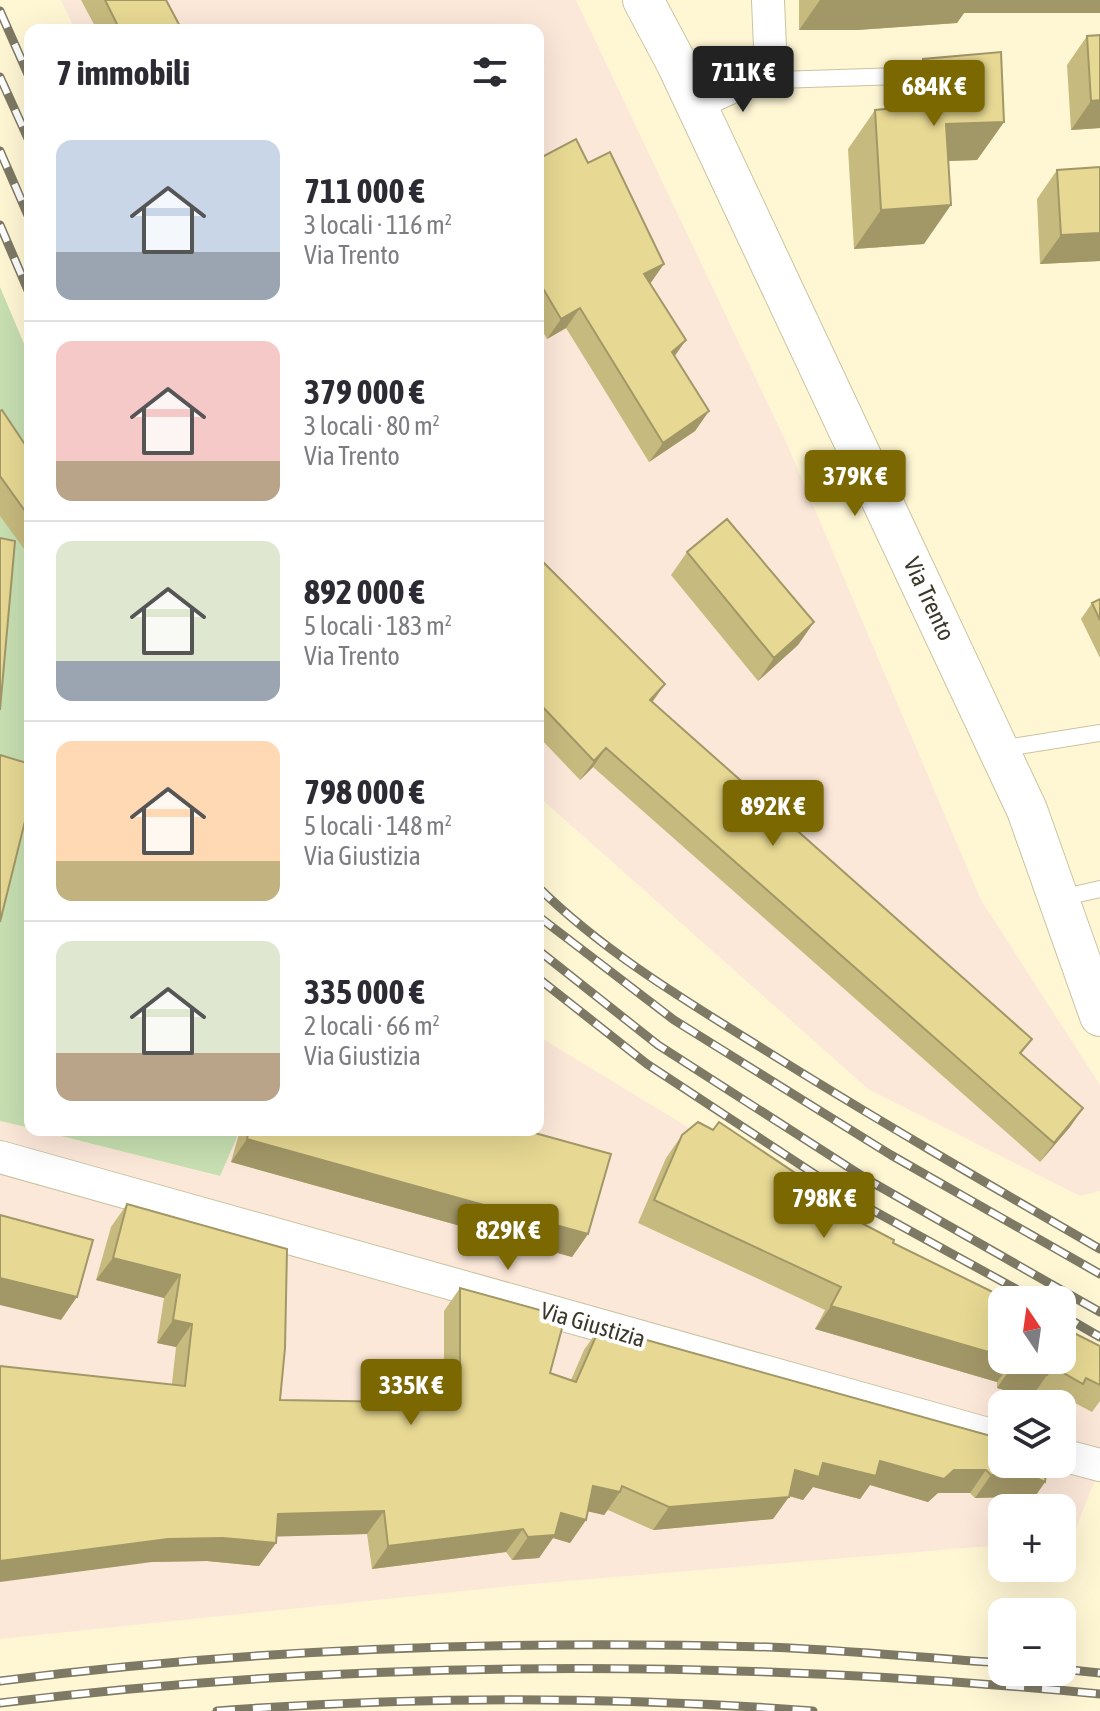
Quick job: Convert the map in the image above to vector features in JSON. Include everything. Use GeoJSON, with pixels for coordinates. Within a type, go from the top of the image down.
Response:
{"type":"FeatureCollection","features":[{"type":"Feature","properties":{"kind":"street","name":"Via Trento"},"geometry":{"type":"LineString","coordinates":[[643,0],[1000,749],[1060,898],[1100,1016]]}},
{"type":"Feature","properties":{"kind":"street"},"geometry":{"type":"LineString","coordinates":[[695,104],[762,73],[770,48],[768,0]]}},
{"type":"Feature","properties":{"kind":"street","name":"Via Giustizia"},"geometry":{"type":"LineString","coordinates":[[0,1157],[988,1434]]}},
{"type":"Feature","properties":{"kind":"lane"},"geometry":{"type":"LineString","coordinates":[[762,73],[777,80],[944,75]]}},
{"type":"Feature","properties":{"kind":"lane"},"geometry":{"type":"LineString","coordinates":[[1000,749],[1100,733]]}},
{"type":"Feature","properties":{"kind":"lane"},"geometry":{"type":"LineString","coordinates":[[1060,898],[1100,889]]}},
{"type":"Feature","properties":{"kind":"shaded area"},"geometry":{"type":"Polygon","coordinates":[[[61,0],[576,0],[787,444],[981,900],[1100,1085],[1100,1191],[1080,1196],[868,1089],[544,801],[544,24],[72,24],[61,0]]]}},
{"type":"Feature","properties":{"kind":"shaded area"},"geometry":{"type":"Polygon","coordinates":[[[544,1040],[988,1309],[988,1374],[1076,1374],[1076,1367],[1100,1378],[1100,1468],[1076,1528],[1076,1494],[988,1494],[988,1546],[532,1584],[0,1639],[0,1121],[24,1127],[24,1136],[60,1136],[219,1176],[237,1136],[544,1136],[544,1040]]]}},
{"type":"Feature","properties":{"kind":"green space"},"geometry":{"type":"Polygon","coordinates":[[[0,287],[24,344],[24,1127],[0,1121],[0,287]]]}},
{"type":"Feature","properties":{"kind":"green space"},"geometry":{"type":"Polygon","coordinates":[[[61,1136],[237,1136],[220,1176],[61,1136]]]}},
{"type":"Feature","properties":{"kind":"building"},"geometry":{"type":"Polygon","coordinates":[[[105,0],[166,0],[179,24],[117,24],[105,0]]]}},
{"type":"Feature","properties":{"kind":"building"},"geometry":{"type":"Polygon","coordinates":[[[1100,35],[1100,100],[1091,101],[1087,36],[1100,35]]]}},
{"type":"Feature","properties":{"kind":"building"},"geometry":{"type":"Polygon","coordinates":[[[1001,52],[1004,122],[946,124],[951,205],[881,210],[875,110],[906,107],[904,89],[924,88],[923,59],[1001,52]]]}},
{"type":"Feature","properties":{"kind":"building"},"geometry":{"type":"Polygon","coordinates":[[[576,139],[588,163],[610,152],[664,264],[644,274],[686,340],[672,352],[709,411],[663,443],[580,308],[561,319],[544,290],[544,156],[576,139]]]}},
{"type":"Feature","properties":{"kind":"building"},"geometry":{"type":"Polygon","coordinates":[[[1100,167],[1100,233],[1061,235],[1057,170],[1100,167]]]}},
{"type":"Feature","properties":{"kind":"building"},"geometry":{"type":"Polygon","coordinates":[[[0,411],[24,443],[24,510],[0,476],[0,411]]]}},
{"type":"Feature","properties":{"kind":"building"},"geometry":{"type":"Polygon","coordinates":[[[727,519],[814,622],[774,658],[687,552],[727,519]]]}},
{"type":"Feature","properties":{"kind":"building"},"geometry":{"type":"Polygon","coordinates":[[[0,538],[15,541],[0,710],[0,538]]]}},
{"type":"Feature","properties":{"kind":"building"},"geometry":{"type":"Polygon","coordinates":[[[544,563],[665,684],[650,700],[1032,1039],[1020,1053],[1083,1108],[1054,1143],[606,748],[594,761],[544,708],[544,563]]]}},
{"type":"Feature","properties":{"kind":"building"},"geometry":{"type":"Polygon","coordinates":[[[1100,599],[1100,620],[1092,603],[1100,599]]]}},
{"type":"Feature","properties":{"kind":"building"},"geometry":{"type":"Polygon","coordinates":[[[0,755],[24,762],[24,825],[0,922],[0,755]]]}},
{"type":"Feature","properties":{"kind":"building"},"geometry":{"type":"Polygon","coordinates":[[[698,1122],[713,1130],[719,1122],[834,1199],[829,1206],[894,1240],[893,1243],[988,1290],[988,1352],[831,1306],[841,1287],[654,1200],[682,1135],[698,1122]]]}},
{"type":"Feature","properties":{"kind":"building"},"geometry":{"type":"Polygon","coordinates":[[[248,1136],[544,1136],[611,1154],[588,1234],[247,1139],[248,1136]]]}},
{"type":"Feature","properties":{"kind":"building"},"geometry":{"type":"Polygon","coordinates":[[[127,1204],[287,1249],[285,1348],[280,1400],[460,1403],[460,1288],[565,1317],[550,1373],[576,1382],[600,1327],[988,1435],[988,1472],[954,1470],[944,1479],[880,1461],[876,1476],[823,1463],[819,1477],[795,1470],[789,1497],[669,1507],[622,1486],[620,1492],[593,1486],[586,1520],[561,1513],[555,1535],[528,1537],[523,1529],[388,1546],[384,1511],[278,1514],[276,1543],[223,1538],[168,1539],[0,1561],[0,1366],[185,1386],[192,1324],[173,1320],[180,1275],[113,1258],[127,1204]]]}},
{"type":"Feature","properties":{"kind":"building"},"geometry":{"type":"Polygon","coordinates":[[[0,1215],[93,1240],[77,1297],[0,1278],[0,1215]]]}},
{"type":"Feature","properties":{"kind":"building"},"geometry":{"type":"Polygon","coordinates":[[[1076,1334],[1100,1346],[1100,1385],[1086,1378],[1083,1384],[1065,1374],[1076,1374],[1076,1334]]]}},
{"type":"Feature","properties":{"kind":"railway"},"geometry":{"type":"LineString","coordinates":[[0,11],[24,65]]}},
{"type":"Feature","properties":{"kind":"railway"},"geometry":{"type":"LineString","coordinates":[[0,77],[24,130]]}},
{"type":"Feature","properties":{"kind":"railway"},"geometry":{"type":"LineString","coordinates":[[0,151],[24,206]]}},
{"type":"Feature","properties":{"kind":"railway"},"geometry":{"type":"LineString","coordinates":[[0,225],[24,281]]}},
{"type":"Feature","properties":{"kind":"railway"},"geometry":{"type":"LineString","coordinates":[[544,893],[589,932],[673,992],[844,1099],[1100,1249]]}},
{"type":"Feature","properties":{"kind":"railway"},"geometry":{"type":"LineString","coordinates":[[544,921],[674,1020],[891,1155],[1100,1274]]}},
{"type":"Feature","properties":{"kind":"railway"},"geometry":{"type":"LineString","coordinates":[[544,955],[658,1045],[870,1181],[1100,1312]]}},
{"type":"Feature","properties":{"kind":"railway"},"geometry":{"type":"LineString","coordinates":[[544,983],[647,1064],[854,1200],[1011,1286]]}},
{"type":"Feature","properties":{"kind":"railway"},"geometry":{"type":"LineString","coordinates":[[1076,1323],[1100,1337]]}},
{"type":"Feature","properties":{"kind":"railway"},"geometry":{"type":"LineString","coordinates":[[0,1681],[191,1661],[479,1646],[767,1647],[988,1662]]}},
{"type":"Feature","properties":{"kind":"railway"},"geometry":{"type":"LineString","coordinates":[[0,1703],[137,1688],[275,1678],[550,1668],[825,1674],[1100,1694]]}},
{"type":"Feature","properties":{"kind":"railway"},"geometry":{"type":"LineString","coordinates":[[1076,1670],[1100,1673]]}},
{"type":"Feature","properties":{"kind":"railway"},"geometry":{"type":"LineString","coordinates":[[217,1711],[440,1700],[590,1700],[813,1711]]}}]}
